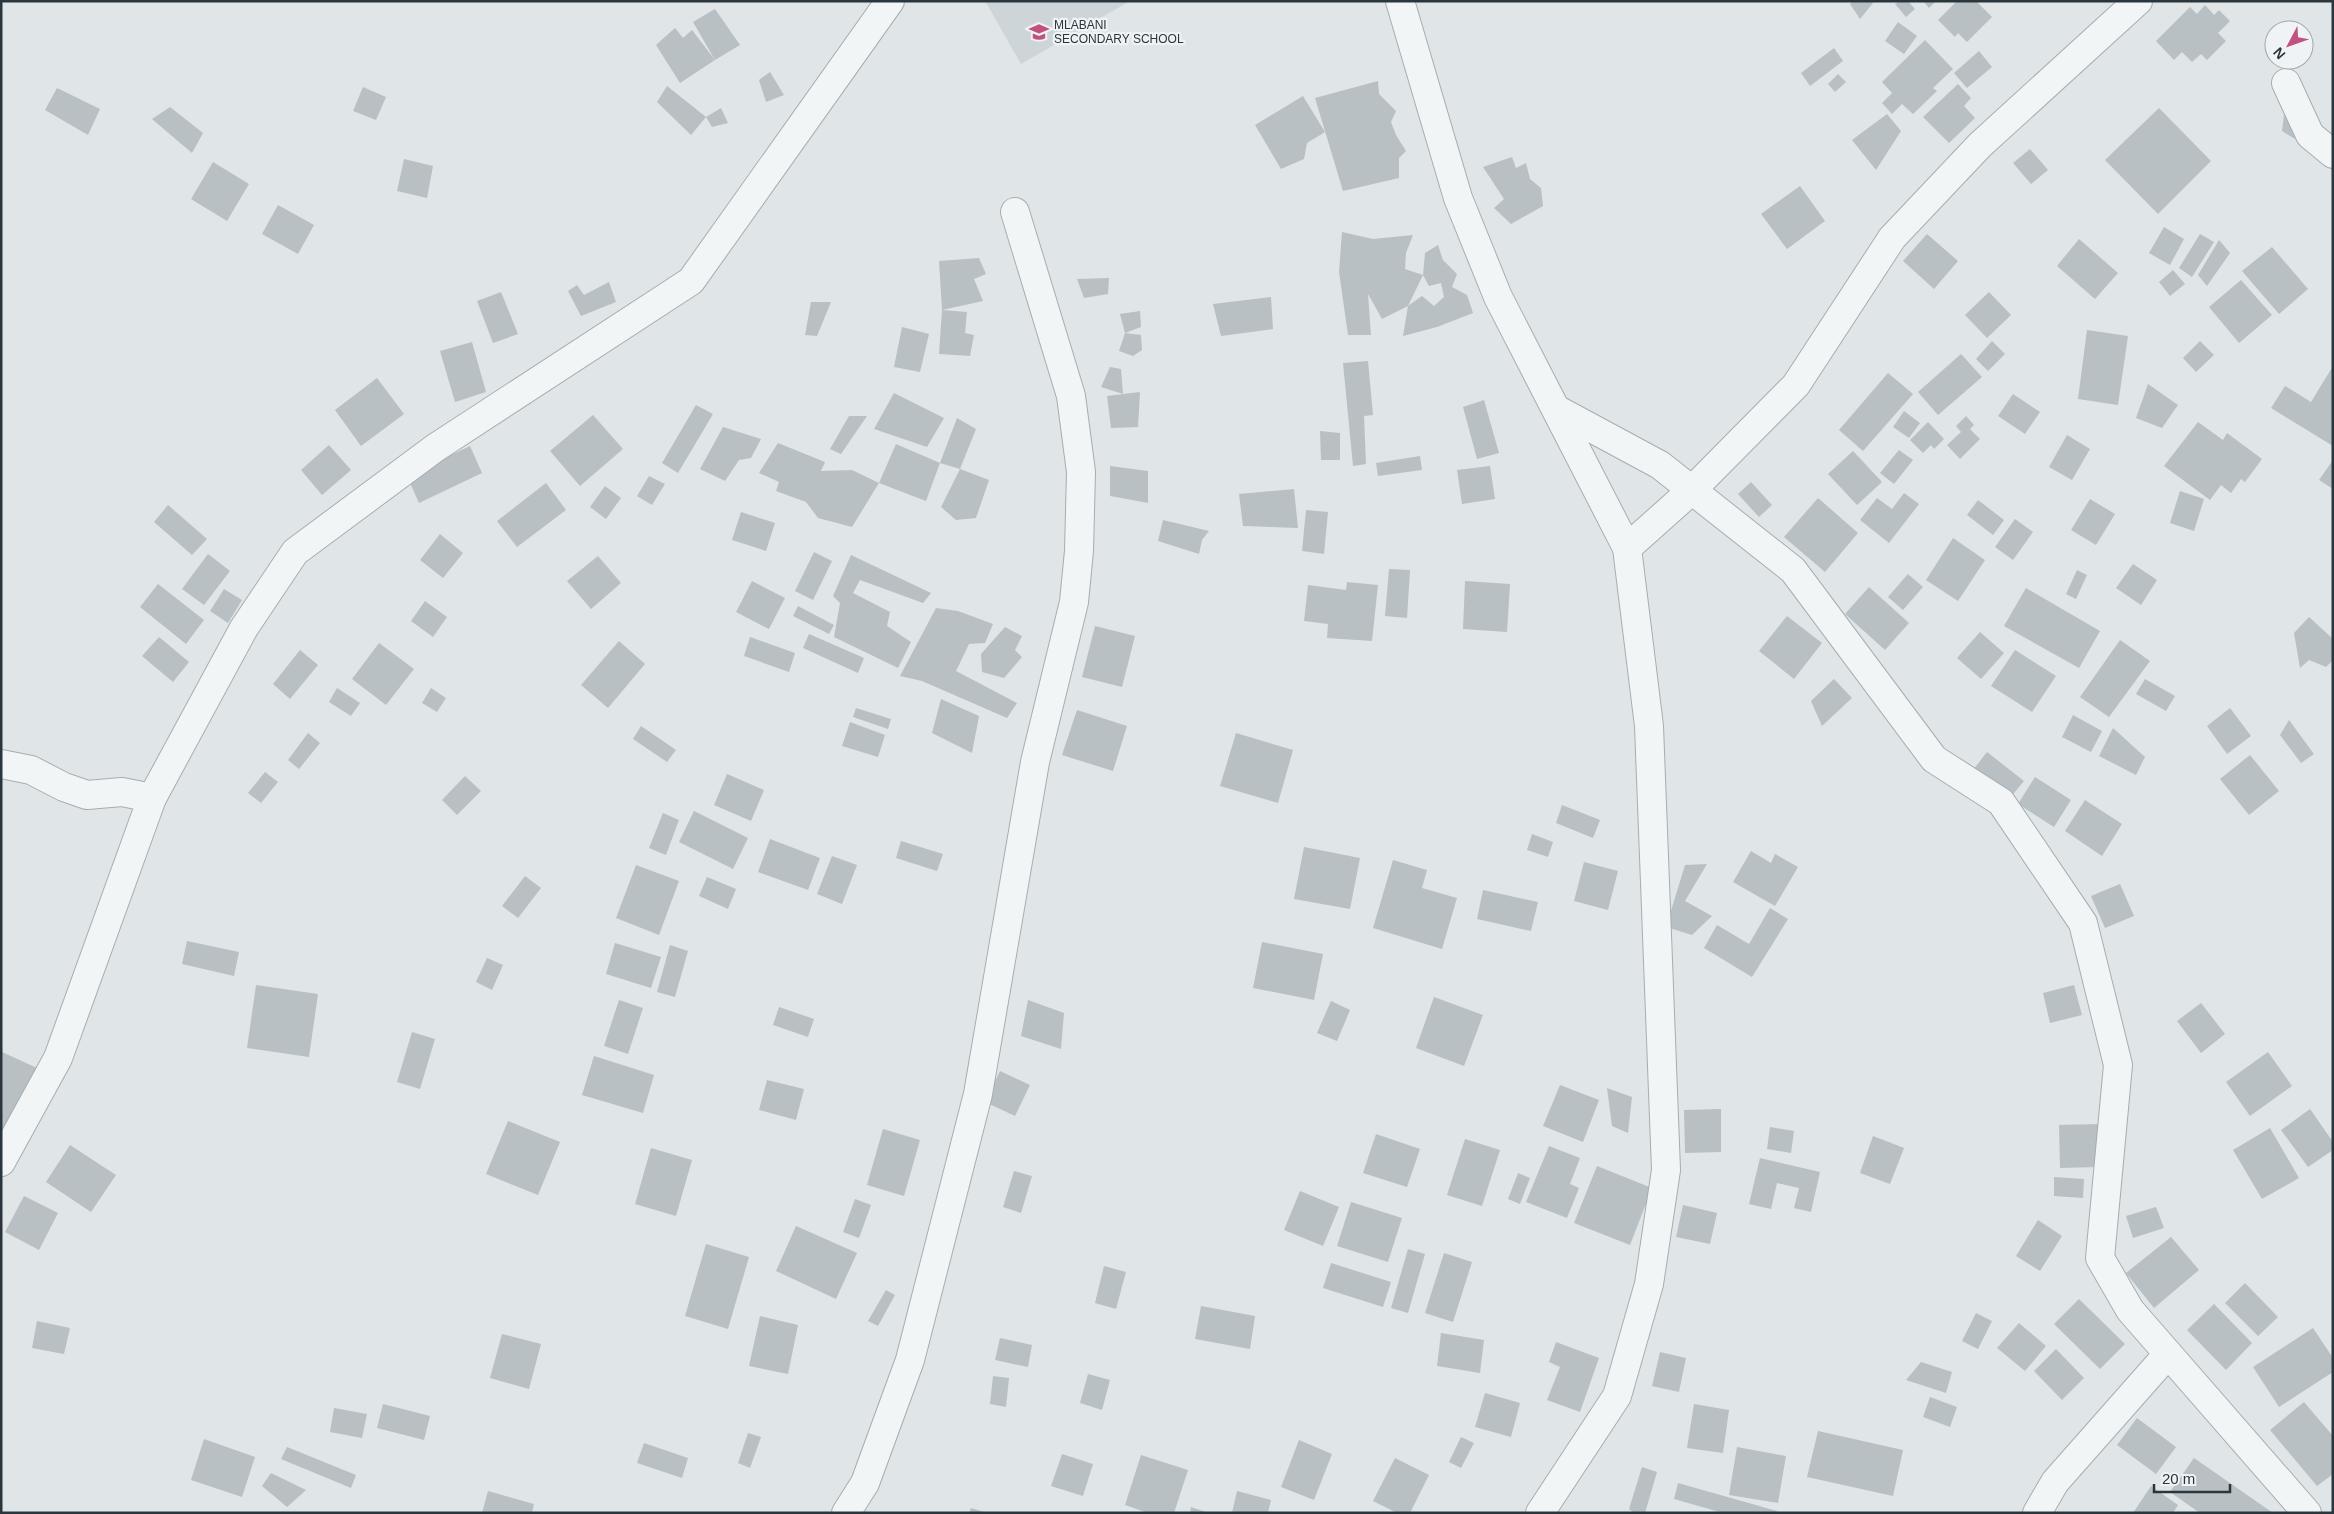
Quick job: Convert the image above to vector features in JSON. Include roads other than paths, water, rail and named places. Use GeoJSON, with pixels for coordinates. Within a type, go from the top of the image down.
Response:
{"type":"FeatureCollection","features":[{"type":"Feature","properties":{"kind":"street"},"geometry":{"type":"LineString","coordinates":[[1,1162],[58,1058],[152,798],[244,628],[295,552],[435,448],[691,280],[890,1]]}},
{"type":"Feature","properties":{"kind":"street"},"geometry":{"type":"LineString","coordinates":[[1400,1],[1458,198],[1498,298],[1627,548],[1649,726],[1666,1170],[1649,1284],[1617,1396],[1540,1513]]}},
{"type":"Feature","properties":{"kind":"street"},"geometry":{"type":"LineString","coordinates":[[1627,548],[1692,490],[1796,385],[1892,238],[1980,145],[2138,1]]}},
{"type":"Feature","properties":{"kind":"street"},"geometry":{"type":"LineString","coordinates":[[2286,83],[2310,135],[2333,154]]}},
{"type":"Feature","properties":{"kind":"street"},"geometry":{"type":"LineString","coordinates":[[846,1513],[865,1482],[910,1360],[978,1094],[1035,762],[1074,602],[1080,551],[1081,472],[1071,396],[1015,212]]}},
{"type":"Feature","properties":{"kind":"street"},"geometry":{"type":"LineString","coordinates":[[1556,409],[1660,465],[1793,570],[1934,759],[2001,802],[2083,923],[2118,1065],[2100,1258],[2130,1310],[2306,1513]]}},
{"type":"Feature","properties":{"kind":"street"},"geometry":{"type":"LineString","coordinates":[[1,764],[31,770],[64,787],[87,795],[122,792],[152,798]]}},
{"type":"Feature","properties":{"kind":"street"},"geometry":{"type":"LineString","coordinates":[[2038,1513],[2055,1482],[2168,1354]]}},
{"type":"Feature","properties":{"kind":"place","name":"MLABANI SECONDARY SCHOOL"},"geometry":{"type":"Point","coordinates":[1039,32]}}]}
